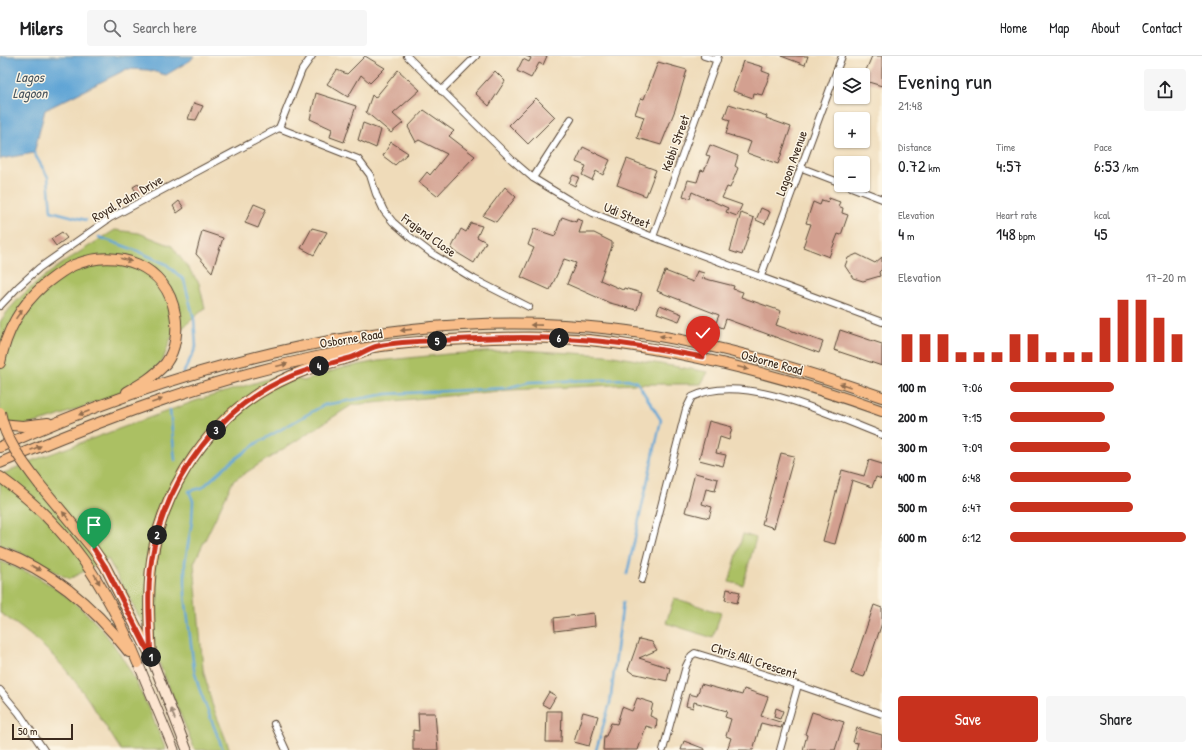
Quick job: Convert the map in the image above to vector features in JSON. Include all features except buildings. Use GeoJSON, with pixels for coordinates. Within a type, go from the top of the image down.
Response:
{"type":"FeatureCollection","features":[{"type":"Feature","properties":{"kind":"main road"},"geometry":{"type":"LineString","coordinates":[[0,363],[7,335],[15,320],[35,293],[61,273],[74,265],[101,258],[118,258],[142,266],[154,274],[171,296],[177,323],[172,349],[167,362],[158,372],[107,404]]}},
{"type":"Feature","properties":{"kind":"main road","name":"Osborne Road"},"geometry":{"type":"LineString","coordinates":[[0,447],[107,404],[214,368],[317,343],[415,329],[496,325],[544,325],[610,329],[678,340],[724,350],[785,366],[882,398]]}},
{"type":"Feature","properties":{"kind":"main road","name":"Osborne Road"},"geometry":{"type":"LineString","coordinates":[[0,463],[91,425],[192,390],[313,357],[377,346],[497,337],[588,340],[703,357],[799,383],[882,411]]}},
{"type":"Feature","properties":{"kind":"main road"},"geometry":{"type":"LineString","coordinates":[[151,657],[149,591],[154,547],[170,499],[191,461],[217,428],[250,400],[275,384],[311,368],[352,358],[377,346]]}},
{"type":"Feature","properties":{"kind":"main road"},"geometry":{"type":"LineString","coordinates":[[0,412],[6,432],[14,449],[40,485],[94,549],[105,566],[151,657],[187,750]]}},
{"type":"Feature","properties":{"kind":"main road"},"geometry":{"type":"LineString","coordinates":[[0,424],[23,426],[62,421]]}},
{"type":"Feature","properties":{"kind":"main road"},"geometry":{"type":"LineString","coordinates":[[0,477],[46,515],[80,554],[94,574],[124,640],[138,662],[174,750]]}},
{"type":"Feature","properties":{"kind":"main road"},"geometry":{"type":"LineString","coordinates":[[0,552],[32,566],[66,587],[124,640]]}},
{"type":"Feature","properties":{"kind":"street"},"geometry":{"type":"LineString","coordinates":[[279,128],[302,70],[312,56]]}},
{"type":"Feature","properties":{"kind":"street","name":"Udi Street"},"geometry":{"type":"LineString","coordinates":[[408,56],[441,91],[512,160],[533,178],[569,200],[593,213],[653,237],[882,322]]}},
{"type":"Feature","properties":{"kind":"street"},"geometry":{"type":"LineString","coordinates":[[441,91],[476,56]]}},
{"type":"Feature","properties":{"kind":"street"},"geometry":{"type":"LineString","coordinates":[[704,56],[718,58]]}},
{"type":"Feature","properties":{"kind":"street","name":"Lagoon Avenue"},"geometry":{"type":"LineString","coordinates":[[761,276],[842,56]]}},
{"type":"Feature","properties":{"kind":"street","name":"Kebbi Street"},"geometry":{"type":"LineString","coordinates":[[653,237],[718,58]]}},
{"type":"Feature","properties":{"kind":"street"},"geometry":{"type":"LineString","coordinates":[[533,178],[571,119]]}},
{"type":"Feature","properties":{"kind":"street","name":"Royal Palm Drive"},"geometry":{"type":"LineString","coordinates":[[0,306],[39,268],[110,218],[279,128]]}},
{"type":"Feature","properties":{"kind":"street","name":"Frajend Close"},"geometry":{"type":"LineString","coordinates":[[279,128],[358,159],[370,175],[376,194],[384,211],[392,222],[431,254],[474,279],[529,307]]}},
{"type":"Feature","properties":{"kind":"street"},"geometry":{"type":"LineString","coordinates":[[802,168],[834,180]]}},
{"type":"Feature","properties":{"kind":"street"},"geometry":{"type":"LineString","coordinates":[[864,192],[882,199]]}},
{"type":"Feature","properties":{"kind":"street"},"geometry":{"type":"LineString","coordinates":[[642,580],[686,409],[692,397],[710,390],[728,388],[753,390],[803,405],[882,434]]}},
{"type":"Feature","properties":{"kind":"street","name":"Chris Alli Crescent"},"geometry":{"type":"LineString","coordinates":[[663,750],[686,666],[693,654],[701,654],[882,714]]}},
{"type":"Feature","properties":{"kind":"street"},"geometry":{"type":"LineString","coordinates":[[780,750],[798,685]]}},
{"type":"Feature","properties":{"kind":"street"},"geometry":{"type":"LineString","coordinates":[[0,690],[20,713],[44,750]]}},
{"type":"Feature","properties":{"kind":"street"},"geometry":{"type":"LineString","coordinates":[[274,724],[286,750]]}},
{"type":"Feature","properties":{"kind":"green space"},"geometry":{"type":"Polygon","coordinates":[[[115,230],[139,233],[172,246],[199,283],[205,308],[171,338],[163,360],[146,378],[110,397],[53,418],[23,426],[0,421],[0,322],[22,295],[52,271],[68,259],[115,230]]]}},
{"type":"Feature","properties":{"kind":"green space"},"geometry":{"type":"Polygon","coordinates":[[[519,350],[607,355],[708,372],[701,384],[634,384],[509,390],[352,405],[233,481],[194,563],[203,669],[212,704],[230,750],[195,750],[143,624],[108,559],[69,579],[11,548],[0,545],[0,475],[34,460],[195,401],[281,375],[304,381],[338,369],[378,361],[448,354],[519,350]]]}},
{"type":"Feature","properties":{"kind":"green space"},"geometry":{"type":"Polygon","coordinates":[[[743,534],[756,538],[743,585],[729,582],[743,534]]]}},
{"type":"Feature","properties":{"kind":"green space"},"geometry":{"type":"Polygon","coordinates":[[[0,561],[39,578],[64,595],[86,613],[104,632],[119,652],[132,674],[166,750],[121,750],[91,704],[66,670],[37,641],[0,613],[0,561]]]}},
{"type":"Feature","properties":{"kind":"green space"},"geometry":{"type":"Polygon","coordinates":[[[674,598],[721,613],[713,638],[666,623],[674,598]]]}},
{"type":"Feature","properties":{"kind":"water","name":"Lagos Lagoon"},"geometry":{"type":"Polygon","coordinates":[[[0,56],[194,56],[191,60],[166,75],[148,70],[127,69],[45,110],[34,153],[0,159],[0,56]]]}},
{"type":"Feature","properties":{"kind":"waterway"},"geometry":{"type":"LineString","coordinates":[[34,153],[48,177],[51,211],[86,220]]}},
{"type":"Feature","properties":{"kind":"waterway"},"geometry":{"type":"LineString","coordinates":[[99,237],[135,250],[166,264],[184,280],[194,319],[196,347],[183,374]]}},
{"type":"Feature","properties":{"kind":"waterway"},"geometry":{"type":"LineString","coordinates":[[223,750],[199,688],[194,669],[185,595],[185,562],[192,521],[193,501],[189,491],[202,488],[226,466],[257,443],[324,405],[387,394],[507,388],[529,382],[628,379],[637,382],[661,420],[627,574]]}},
{"type":"Feature","properties":{"kind":"waterway"},"geometry":{"type":"LineString","coordinates":[[170,410],[175,460]]}},
{"type":"Feature","properties":{"kind":"waterway"},"geometry":{"type":"LineString","coordinates":[[596,750],[610,703],[623,602]]}},
{"type":"Feature","properties":{"kind":"route"},"geometry":{"type":"LineString","coordinates":[[94,549],[105,566],[151,657],[149,611],[151,570],[154,547],[161,522],[170,499],[191,461],[217,428],[250,400],[268,388],[311,368],[352,358],[377,346],[415,342],[497,337],[559,338],[646,347],[703,357]]}}]}
